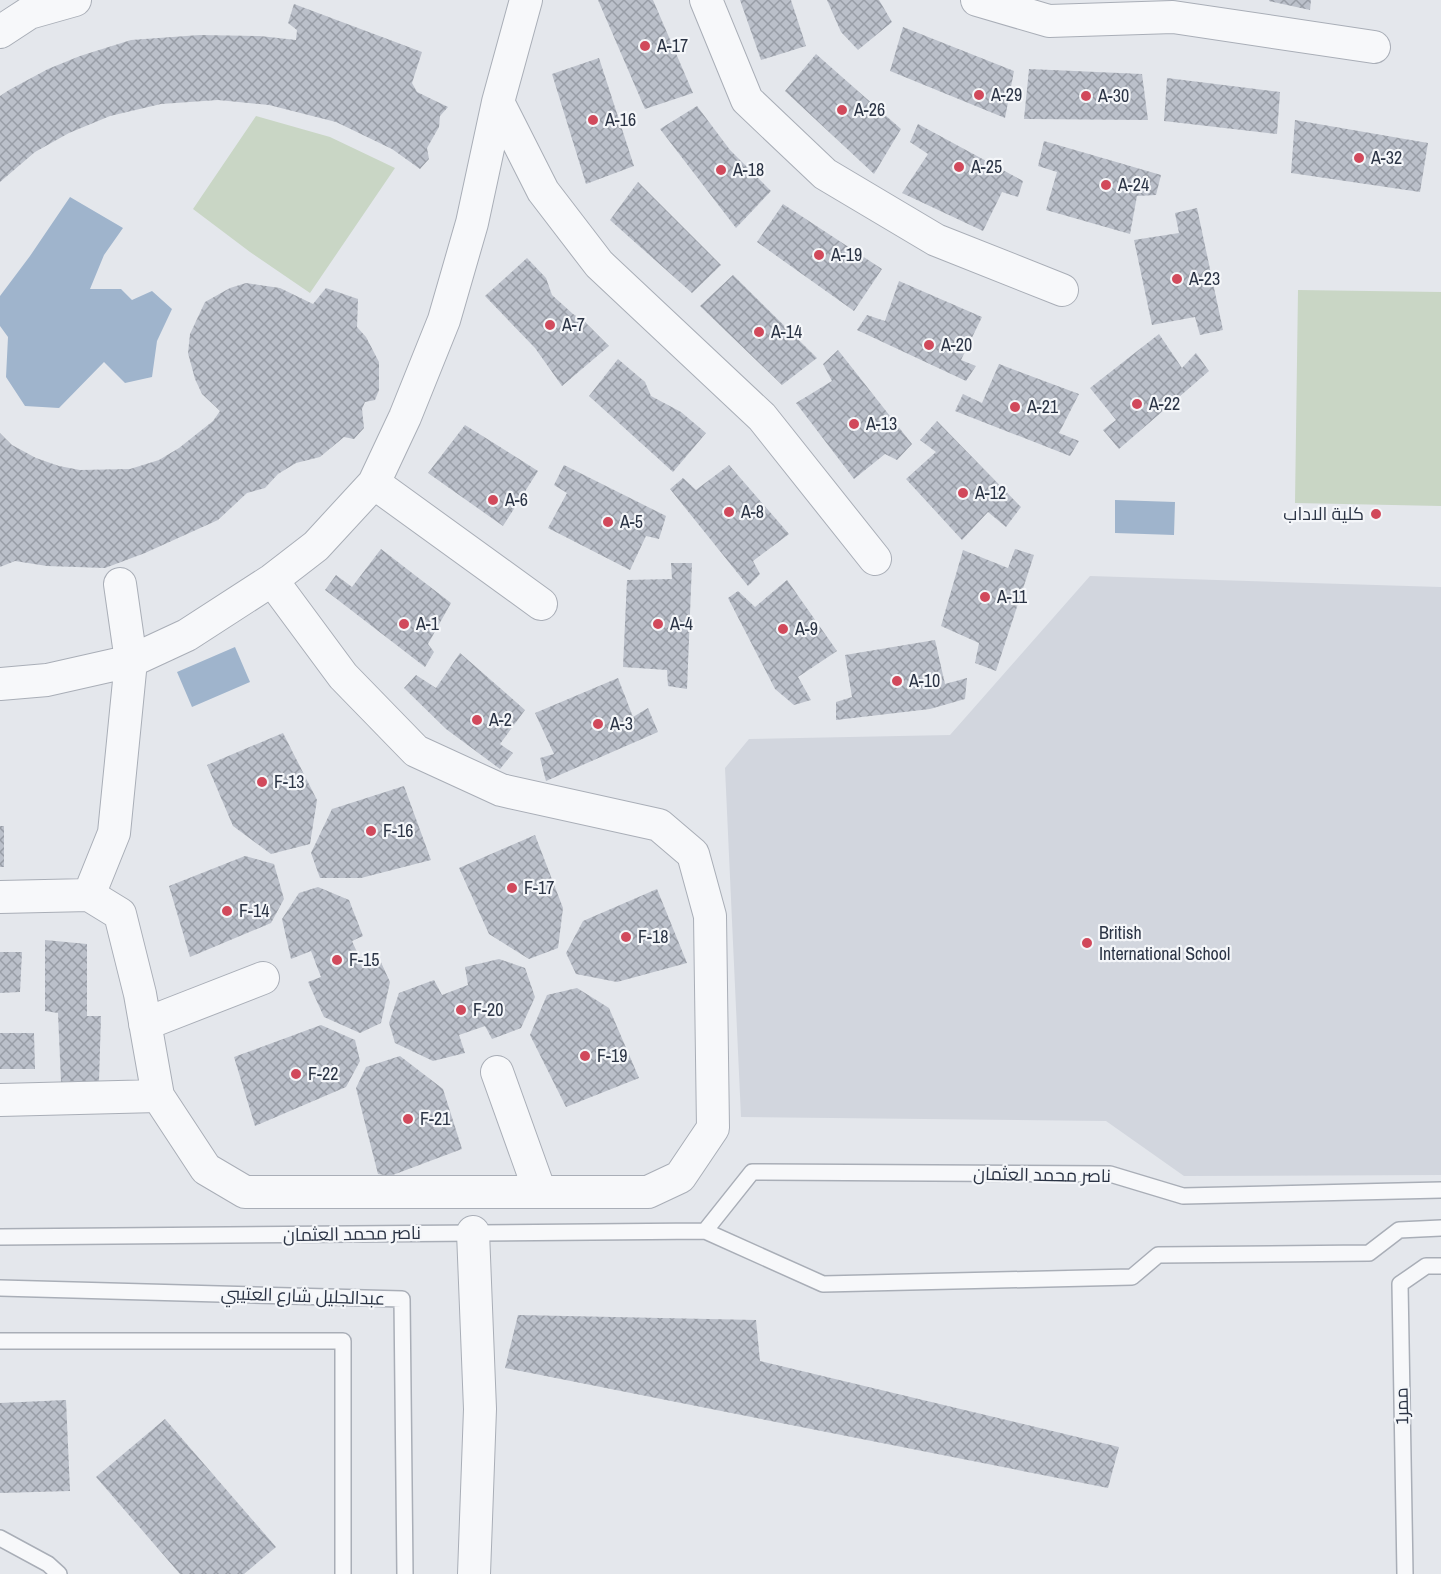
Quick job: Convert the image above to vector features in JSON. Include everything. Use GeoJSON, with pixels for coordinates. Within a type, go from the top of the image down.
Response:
{"type":"FeatureCollection","features":[{"type":"Feature","properties":{"kind":"street"},"geometry":{"type":"LineString","coordinates":[[0,32],[29,14],[75,0]]}},
{"type":"Feature","properties":{"kind":"street"},"geometry":{"type":"LineString","coordinates":[[0,684],[47,680],[131,661],[187,635],[272,580],[316,546],[374,483],[405,417],[444,320],[471,223],[498,102],[526,0]]}},
{"type":"Feature","properties":{"kind":"street"},"geometry":{"type":"LineString","coordinates":[[706,0],[747,100],[825,174],[936,240],[1062,290]]}},
{"type":"Feature","properties":{"kind":"street"},"geometry":{"type":"LineString","coordinates":[[977,0],[1049,21],[1173,18],[1374,47]]}},
{"type":"Feature","properties":{"kind":"street"},"geometry":{"type":"LineString","coordinates":[[498,102],[543,191],[599,264],[762,417],[875,559]]}},
{"type":"Feature","properties":{"kind":"street"},"geometry":{"type":"LineString","coordinates":[[374,483],[541,604]]}},
{"type":"Feature","properties":{"kind":"street"},"geometry":{"type":"LineString","coordinates":[[0,897],[89,895],[120,914],[140,994],[158,1096],[206,1169],[245,1192],[648,1192],[680,1177],[713,1128],[710,916],[693,854],[659,825],[501,790],[416,751],[343,676],[272,580]]}},
{"type":"Feature","properties":{"kind":"street"},"geometry":{"type":"LineString","coordinates":[[89,895],[114,833],[131,661],[120,584]]}},
{"type":"Feature","properties":{"kind":"street"},"geometry":{"type":"LineString","coordinates":[[145,1024],[263,978]]}},
{"type":"Feature","properties":{"kind":"street"},"geometry":{"type":"LineString","coordinates":[[497,1072],[540,1192]]}},
{"type":"Feature","properties":{"kind":"street"},"geometry":{"type":"LineString","coordinates":[[0,1100],[158,1096]]}},
{"type":"Feature","properties":{"kind":"street"},"geometry":{"type":"LineString","coordinates":[[473,1232],[480,1409],[474,1574]]}},
{"type":"Feature","properties":{"kind":"lane","name":"ناصر محمد العثمان"},"geometry":{"type":"LineString","coordinates":[[705,1232],[752,1172],[1110,1174],[1183,1196],[1441,1190]]}},
{"type":"Feature","properties":{"kind":"lane","name":"ناصر محمد العثمان"},"geometry":{"type":"LineString","coordinates":[[0,1237],[705,1232],[823,1284],[1132,1278],[1158,1256],[1369,1253],[1399,1230],[1441,1228]]}},
{"type":"Feature","properties":{"kind":"lane","name":"ممر1"},"geometry":{"type":"LineString","coordinates":[[1405,1574],[1400,1284],[1426,1266],[1441,1266]]}},
{"type":"Feature","properties":{"kind":"lane","name":"عبدالجليل شارع العتيبي"},"geometry":{"type":"LineString","coordinates":[[0,1288],[402,1299],[405,1574]]}},
{"type":"Feature","properties":{"kind":"lane"},"geometry":{"type":"LineString","coordinates":[[0,1341],[343,1341],[343,1574]]}},
{"type":"Feature","properties":{"kind":"lane"},"geometry":{"type":"LineString","coordinates":[[0,1538],[48,1564],[59,1574]]}},
{"type":"Feature","properties":{"kind":"shaded area","name":"British International School"},"geometry":{"type":"Polygon","coordinates":[[[1090,576],[1441,587],[1441,1175],[1184,1176],[1106,1121],[741,1117],[725,768],[749,739],[950,735],[1090,576]]]}},
{"type":"Feature","properties":{"kind":"green space"},"geometry":{"type":"Polygon","coordinates":[[[256,116],[330,137],[395,168],[310,293],[193,209],[256,116]]]}},
{"type":"Feature","properties":{"kind":"green space"},"geometry":{"type":"Polygon","coordinates":[[[1298,290],[1441,292],[1441,506],[1295,503],[1298,290]]]}},
{"type":"Feature","properties":{"kind":"water"},"geometry":{"type":"Polygon","coordinates":[[[70,197],[123,228],[104,255],[90,289],[121,289],[132,300],[152,291],[172,309],[157,341],[152,377],[125,383],[104,362],[59,408],[25,406],[6,377],[8,337],[0,326],[0,296],[70,197]]]}},
{"type":"Feature","properties":{"kind":"water"},"geometry":{"type":"Polygon","coordinates":[[[1115,500],[1175,502],[1174,535],[1115,533],[1115,500]]]}},
{"type":"Feature","properties":{"kind":"water"},"geometry":{"type":"Polygon","coordinates":[[[235,647],[250,682],[192,707],[177,672],[235,647]]]}},
{"type":"Feature","properties":{"kind":"building","name":"A-17"},"geometry":{"type":"Polygon","coordinates":[[[598,0],[653,0],[693,93],[645,109],[598,0]]]}},
{"type":"Feature","properties":{"kind":"building"},"geometry":{"type":"Polygon","coordinates":[[[740,0],[791,0],[806,46],[761,60],[740,0]]]}},
{"type":"Feature","properties":{"kind":"building"},"geometry":{"type":"Polygon","coordinates":[[[827,0],[879,0],[892,22],[858,50],[841,32],[827,0]]]}},
{"type":"Feature","properties":{"kind":"building"},"geometry":{"type":"Polygon","coordinates":[[[1311,0],[1310,10],[1269,1],[1311,0]]]}},
{"type":"Feature","properties":{"kind":"building"},"geometry":{"type":"Polygon","coordinates":[[[294,4],[422,52],[412,83],[417,92],[448,107],[440,116],[439,127],[427,148],[429,159],[420,169],[392,149],[336,122],[269,105],[218,100],[161,104],[110,116],[69,133],[35,152],[0,182],[0,96],[9,90],[48,69],[131,40],[200,35],[260,36],[296,40],[297,30],[288,23],[294,4]]]}},
{"type":"Feature","properties":{"kind":"building","name":"A-29"},"geometry":{"type":"Polygon","coordinates":[[[903,27],[1014,71],[1005,118],[890,71],[903,27]]]}},
{"type":"Feature","properties":{"kind":"building","name":"A-26"},"geometry":{"type":"Polygon","coordinates":[[[816,54],[901,129],[874,174],[785,91],[816,54]]]}},
{"type":"Feature","properties":{"kind":"building","name":"A-16"},"geometry":{"type":"Polygon","coordinates":[[[599,58],[634,166],[586,184],[552,74],[599,58]]]}},
{"type":"Feature","properties":{"kind":"building","name":"A-30"},"geometry":{"type":"Polygon","coordinates":[[[1029,69],[1142,74],[1148,120],[1024,119],[1029,69]]]}},
{"type":"Feature","properties":{"kind":"building"},"geometry":{"type":"Polygon","coordinates":[[[1167,78],[1280,92],[1277,134],[1164,121],[1167,78]]]}},
{"type":"Feature","properties":{"kind":"building","name":"A-18"},"geometry":{"type":"Polygon","coordinates":[[[697,106],[730,150],[771,191],[736,228],[660,129],[697,106]]]}},
{"type":"Feature","properties":{"kind":"building","name":"A-32"},"geometry":{"type":"Polygon","coordinates":[[[1295,120],[1428,143],[1420,192],[1291,173],[1295,120]]]}},
{"type":"Feature","properties":{"kind":"building","name":"A-25"},"geometry":{"type":"Polygon","coordinates":[[[918,124],[1023,181],[1018,197],[1002,192],[983,231],[902,193],[928,154],[910,142],[918,124]]]}},
{"type":"Feature","properties":{"kind":"building","name":"A-24"},"geometry":{"type":"Polygon","coordinates":[[[1044,141],[1161,175],[1156,195],[1137,196],[1130,234],[1046,210],[1057,172],[1038,166],[1044,141]]]}},
{"type":"Feature","properties":{"kind":"building"},"geometry":{"type":"Polygon","coordinates":[[[638,182],[721,265],[692,293],[610,220],[638,182]]]}},
{"type":"Feature","properties":{"kind":"building","name":"A-19"},"geometry":{"type":"Polygon","coordinates":[[[783,204],[882,269],[854,311],[757,242],[783,204]]]}},
{"type":"Feature","properties":{"kind":"building","name":"A-23"},"geometry":{"type":"Polygon","coordinates":[[[1197,208],[1223,330],[1200,335],[1195,317],[1152,325],[1134,240],[1179,233],[1175,213],[1197,208]]]}},
{"type":"Feature","properties":{"kind":"building","name":"A-7"},"geometry":{"type":"Polygon","coordinates":[[[527,258],[546,278],[552,295],[584,321],[609,346],[562,386],[535,348],[485,296],[527,258]]]}},
{"type":"Feature","properties":{"kind":"building","name":"A-14"},"geometry":{"type":"Polygon","coordinates":[[[733,275],[817,358],[782,385],[700,306],[733,275]]]}},
{"type":"Feature","properties":{"kind":"building","name":"A-20"},"geometry":{"type":"Polygon","coordinates":[[[899,281],[982,317],[961,360],[976,366],[966,381],[857,330],[867,315],[885,321],[899,281]]]}},
{"type":"Feature","properties":{"kind":"building"},"geometry":{"type":"Polygon","coordinates":[[[246,283],[280,288],[313,304],[326,288],[358,299],[357,327],[366,337],[379,362],[379,390],[375,400],[365,402],[362,409],[364,428],[354,439],[344,437],[320,457],[296,463],[278,474],[265,488],[247,493],[218,520],[145,553],[105,568],[47,566],[15,561],[0,567],[0,433],[12,445],[36,458],[80,470],[130,469],[159,460],[179,448],[213,421],[220,411],[202,394],[195,379],[188,353],[190,334],[205,302],[230,288],[246,283]]]}},
{"type":"Feature","properties":{"kind":"building","name":"A-22"},"geometry":{"type":"Polygon","coordinates":[[[1159,334],[1182,368],[1196,353],[1209,371],[1119,449],[1103,430],[1116,420],[1090,388],[1159,334]]]}},
{"type":"Feature","properties":{"kind":"building","name":"A-13"},"geometry":{"type":"Polygon","coordinates":[[[838,350],[912,444],[897,460],[885,454],[854,479],[796,403],[832,381],[823,364],[838,350]]]}},
{"type":"Feature","properties":{"kind":"building"},"geometry":{"type":"Polygon","coordinates":[[[618,359],[645,382],[651,396],[681,412],[706,433],[673,472],[589,396],[618,359]]]}},
{"type":"Feature","properties":{"kind":"building","name":"A-21"},"geometry":{"type":"Polygon","coordinates":[[[999,364],[1079,394],[1059,433],[1079,441],[1070,456],[955,411],[963,394],[982,403],[999,364]]]}},
{"type":"Feature","properties":{"kind":"building","name":"A-12"},"geometry":{"type":"Polygon","coordinates":[[[937,421],[1021,507],[1006,527],[988,512],[962,540],[906,479],[936,452],[920,440],[937,421]]]}},
{"type":"Feature","properties":{"kind":"building","name":"A-6"},"geometry":{"type":"Polygon","coordinates":[[[465,425],[538,471],[503,526],[428,473],[465,425]]]}},
{"type":"Feature","properties":{"kind":"building","name":"A-5"},"geometry":{"type":"Polygon","coordinates":[[[564,465],[666,516],[659,539],[646,536],[630,570],[548,528],[567,493],[554,485],[564,465]]]}},
{"type":"Feature","properties":{"kind":"building","name":"A-8"},"geometry":{"type":"Polygon","coordinates":[[[729,465],[789,534],[753,561],[760,574],[748,586],[670,489],[683,478],[696,490],[729,465]]]}},
{"type":"Feature","properties":{"kind":"building","name":"A-1"},"geometry":{"type":"Polygon","coordinates":[[[381,549],[451,603],[428,644],[434,652],[425,667],[325,590],[336,575],[352,587],[381,549]]]}},
{"type":"Feature","properties":{"kind":"building","name":"A-11"},"geometry":{"type":"Polygon","coordinates":[[[1015,549],[1034,555],[996,671],[975,663],[979,643],[941,626],[963,550],[1008,568],[1015,549]]]}},
{"type":"Feature","properties":{"kind":"building","name":"A-4"},"geometry":{"type":"Polygon","coordinates":[[[671,563],[692,563],[687,689],[668,686],[667,670],[623,667],[627,580],[672,579],[671,563]]]}},
{"type":"Feature","properties":{"kind":"building","name":"A-9"},"geometry":{"type":"Polygon","coordinates":[[[787,580],[837,651],[798,677],[811,700],[794,705],[775,689],[728,598],[738,591],[755,607],[787,580]]]}},
{"type":"Feature","properties":{"kind":"building","name":"A-10"},"geometry":{"type":"Polygon","coordinates":[[[935,640],[945,684],[967,678],[965,699],[930,709],[836,720],[836,702],[852,697],[845,655],[935,640]]]}},
{"type":"Feature","properties":{"kind":"building","name":"A-2"},"geometry":{"type":"Polygon","coordinates":[[[460,653],[525,710],[500,744],[513,753],[500,769],[446,729],[404,688],[416,675],[436,688],[460,653]]]}},
{"type":"Feature","properties":{"kind":"building","name":"A-3"},"geometry":{"type":"Polygon","coordinates":[[[618,678],[633,717],[648,708],[658,732],[546,781],[540,758],[554,754],[535,713],[618,678]]]}},
{"type":"Feature","properties":{"kind":"building","name":"F-13"},"geometry":{"type":"Polygon","coordinates":[[[283,733],[317,800],[310,844],[271,854],[233,826],[207,765],[283,733]]]}},
{"type":"Feature","properties":{"kind":"building","name":"F-16"},"geometry":{"type":"Polygon","coordinates":[[[404,786],[431,860],[361,878],[320,878],[311,853],[332,809],[404,786]]]}},
{"type":"Feature","properties":{"kind":"building"},"geometry":{"type":"Polygon","coordinates":[[[0,826],[4,826],[4,867],[0,867],[0,826]]]}},
{"type":"Feature","properties":{"kind":"building","name":"F-17"},"geometry":{"type":"Polygon","coordinates":[[[535,835],[563,908],[558,948],[529,959],[489,934],[459,868],[535,835]]]}},
{"type":"Feature","properties":{"kind":"building","name":"F-14"},"geometry":{"type":"Polygon","coordinates":[[[245,856],[274,864],[284,899],[271,923],[190,957],[169,886],[245,856]]]}},
{"type":"Feature","properties":{"kind":"building","name":"F-15"},"geometry":{"type":"Polygon","coordinates":[[[318,887],[349,900],[363,936],[352,941],[361,961],[379,958],[390,982],[381,1023],[360,1033],[324,1017],[308,982],[321,977],[311,951],[291,959],[282,919],[299,893],[318,887]]]}},
{"type":"Feature","properties":{"kind":"building","name":"F-18"},"geometry":{"type":"Polygon","coordinates":[[[657,889],[687,963],[617,982],[576,974],[566,953],[583,921],[657,889]]]}},
{"type":"Feature","properties":{"kind":"building"},"geometry":{"type":"Polygon","coordinates":[[[45,940],[87,944],[87,1016],[101,1016],[99,1081],[61,1082],[58,1013],[45,1011],[45,940]]]}},
{"type":"Feature","properties":{"kind":"building"},"geometry":{"type":"Polygon","coordinates":[[[0,952],[22,952],[20,992],[0,993],[0,952]]]}},
{"type":"Feature","properties":{"kind":"building","name":"F-20"},"geometry":{"type":"Polygon","coordinates":[[[499,959],[525,968],[535,997],[521,1028],[492,1039],[485,1026],[459,1035],[465,1053],[433,1061],[395,1043],[389,1023],[399,993],[434,980],[442,995],[468,985],[465,967],[499,959]]]}},
{"type":"Feature","properties":{"kind":"building","name":"F-19"},"geometry":{"type":"Polygon","coordinates":[[[577,988],[609,1008],[639,1078],[566,1107],[530,1035],[547,995],[577,988]]]}},
{"type":"Feature","properties":{"kind":"building","name":"F-22"},"geometry":{"type":"Polygon","coordinates":[[[321,1025],[355,1040],[360,1061],[346,1087],[255,1126],[234,1057],[321,1025]]]}},
{"type":"Feature","properties":{"kind":"building"},"geometry":{"type":"Polygon","coordinates":[[[0,1033],[34,1033],[35,1069],[0,1069],[0,1033]]]}},
{"type":"Feature","properties":{"kind":"building","name":"F-21"},"geometry":{"type":"Polygon","coordinates":[[[400,1056],[443,1089],[462,1149],[390,1176],[378,1174],[356,1088],[366,1067],[400,1056]]]}},
{"type":"Feature","properties":{"kind":"building"},"geometry":{"type":"Polygon","coordinates":[[[518,1315],[756,1320],[760,1361],[1119,1447],[1108,1488],[505,1368],[518,1315]]]}},
{"type":"Feature","properties":{"kind":"building"},"geometry":{"type":"Polygon","coordinates":[[[66,1400],[70,1491],[0,1493],[0,1403],[66,1400]]]}},
{"type":"Feature","properties":{"kind":"building"},"geometry":{"type":"Polygon","coordinates":[[[165,1419],[276,1547],[244,1574],[180,1574],[96,1477],[165,1419]]]}},
{"type":"Feature","properties":{"kind":"place","name":"A-17"},"geometry":{"type":"Point","coordinates":[645,46]}},
{"type":"Feature","properties":{"kind":"place","name":"A-29"},"geometry":{"type":"Point","coordinates":[979,95]}},
{"type":"Feature","properties":{"kind":"place","name":"A-30"},"geometry":{"type":"Point","coordinates":[1086,96]}},
{"type":"Feature","properties":{"kind":"place","name":"A-26"},"geometry":{"type":"Point","coordinates":[842,110]}},
{"type":"Feature","properties":{"kind":"place","name":"A-16"},"geometry":{"type":"Point","coordinates":[593,120]}},
{"type":"Feature","properties":{"kind":"place","name":"A-32"},"geometry":{"type":"Point","coordinates":[1359,158]}},
{"type":"Feature","properties":{"kind":"place","name":"A-25"},"geometry":{"type":"Point","coordinates":[959,167]}},
{"type":"Feature","properties":{"kind":"place","name":"A-18"},"geometry":{"type":"Point","coordinates":[721,170]}},
{"type":"Feature","properties":{"kind":"place","name":"A-24"},"geometry":{"type":"Point","coordinates":[1106,185]}},
{"type":"Feature","properties":{"kind":"place","name":"A-19"},"geometry":{"type":"Point","coordinates":[819,255]}},
{"type":"Feature","properties":{"kind":"place","name":"A-23"},"geometry":{"type":"Point","coordinates":[1177,279]}},
{"type":"Feature","properties":{"kind":"place","name":"A-7"},"geometry":{"type":"Point","coordinates":[550,325]}},
{"type":"Feature","properties":{"kind":"place","name":"A-14"},"geometry":{"type":"Point","coordinates":[759,332]}},
{"type":"Feature","properties":{"kind":"place","name":"A-20"},"geometry":{"type":"Point","coordinates":[929,345]}},
{"type":"Feature","properties":{"kind":"place","name":"A-22"},"geometry":{"type":"Point","coordinates":[1137,404]}},
{"type":"Feature","properties":{"kind":"place","name":"A-21"},"geometry":{"type":"Point","coordinates":[1015,407]}},
{"type":"Feature","properties":{"kind":"place","name":"A-13"},"geometry":{"type":"Point","coordinates":[854,424]}},
{"type":"Feature","properties":{"kind":"place","name":"A-12"},"geometry":{"type":"Point","coordinates":[963,493]}},
{"type":"Feature","properties":{"kind":"place","name":"A-6"},"geometry":{"type":"Point","coordinates":[493,500]}},
{"type":"Feature","properties":{"kind":"place","name":"A-8"},"geometry":{"type":"Point","coordinates":[729,512]}},
{"type":"Feature","properties":{"kind":"place","name":"كلية الاداب"},"geometry":{"type":"Point","coordinates":[1376,514]}},
{"type":"Feature","properties":{"kind":"place","name":"A-5"},"geometry":{"type":"Point","coordinates":[608,522]}},
{"type":"Feature","properties":{"kind":"place","name":"A-11"},"geometry":{"type":"Point","coordinates":[985,597]}},
{"type":"Feature","properties":{"kind":"place","name":"A-1"},"geometry":{"type":"Point","coordinates":[404,624]}},
{"type":"Feature","properties":{"kind":"place","name":"A-4"},"geometry":{"type":"Point","coordinates":[658,624]}},
{"type":"Feature","properties":{"kind":"place","name":"A-9"},"geometry":{"type":"Point","coordinates":[783,629]}},
{"type":"Feature","properties":{"kind":"place","name":"A-10"},"geometry":{"type":"Point","coordinates":[897,681]}},
{"type":"Feature","properties":{"kind":"place","name":"A-2"},"geometry":{"type":"Point","coordinates":[477,720]}},
{"type":"Feature","properties":{"kind":"place","name":"A-3"},"geometry":{"type":"Point","coordinates":[598,724]}},
{"type":"Feature","properties":{"kind":"place","name":"F-13"},"geometry":{"type":"Point","coordinates":[262,782]}},
{"type":"Feature","properties":{"kind":"place","name":"F-16"},"geometry":{"type":"Point","coordinates":[371,831]}},
{"type":"Feature","properties":{"kind":"place","name":"F-17"},"geometry":{"type":"Point","coordinates":[512,888]}},
{"type":"Feature","properties":{"kind":"place","name":"F-14"},"geometry":{"type":"Point","coordinates":[227,911]}},
{"type":"Feature","properties":{"kind":"place","name":"F-18"},"geometry":{"type":"Point","coordinates":[626,937]}},
{"type":"Feature","properties":{"kind":"place","name":"British International School"},"geometry":{"type":"Point","coordinates":[1087,943]}},
{"type":"Feature","properties":{"kind":"place","name":"F-15"},"geometry":{"type":"Point","coordinates":[337,960]}},
{"type":"Feature","properties":{"kind":"place","name":"F-20"},"geometry":{"type":"Point","coordinates":[461,1010]}},
{"type":"Feature","properties":{"kind":"place","name":"F-19"},"geometry":{"type":"Point","coordinates":[585,1056]}},
{"type":"Feature","properties":{"kind":"place","name":"F-22"},"geometry":{"type":"Point","coordinates":[296,1074]}},
{"type":"Feature","properties":{"kind":"place","name":"F-21"},"geometry":{"type":"Point","coordinates":[408,1119]}}]}
